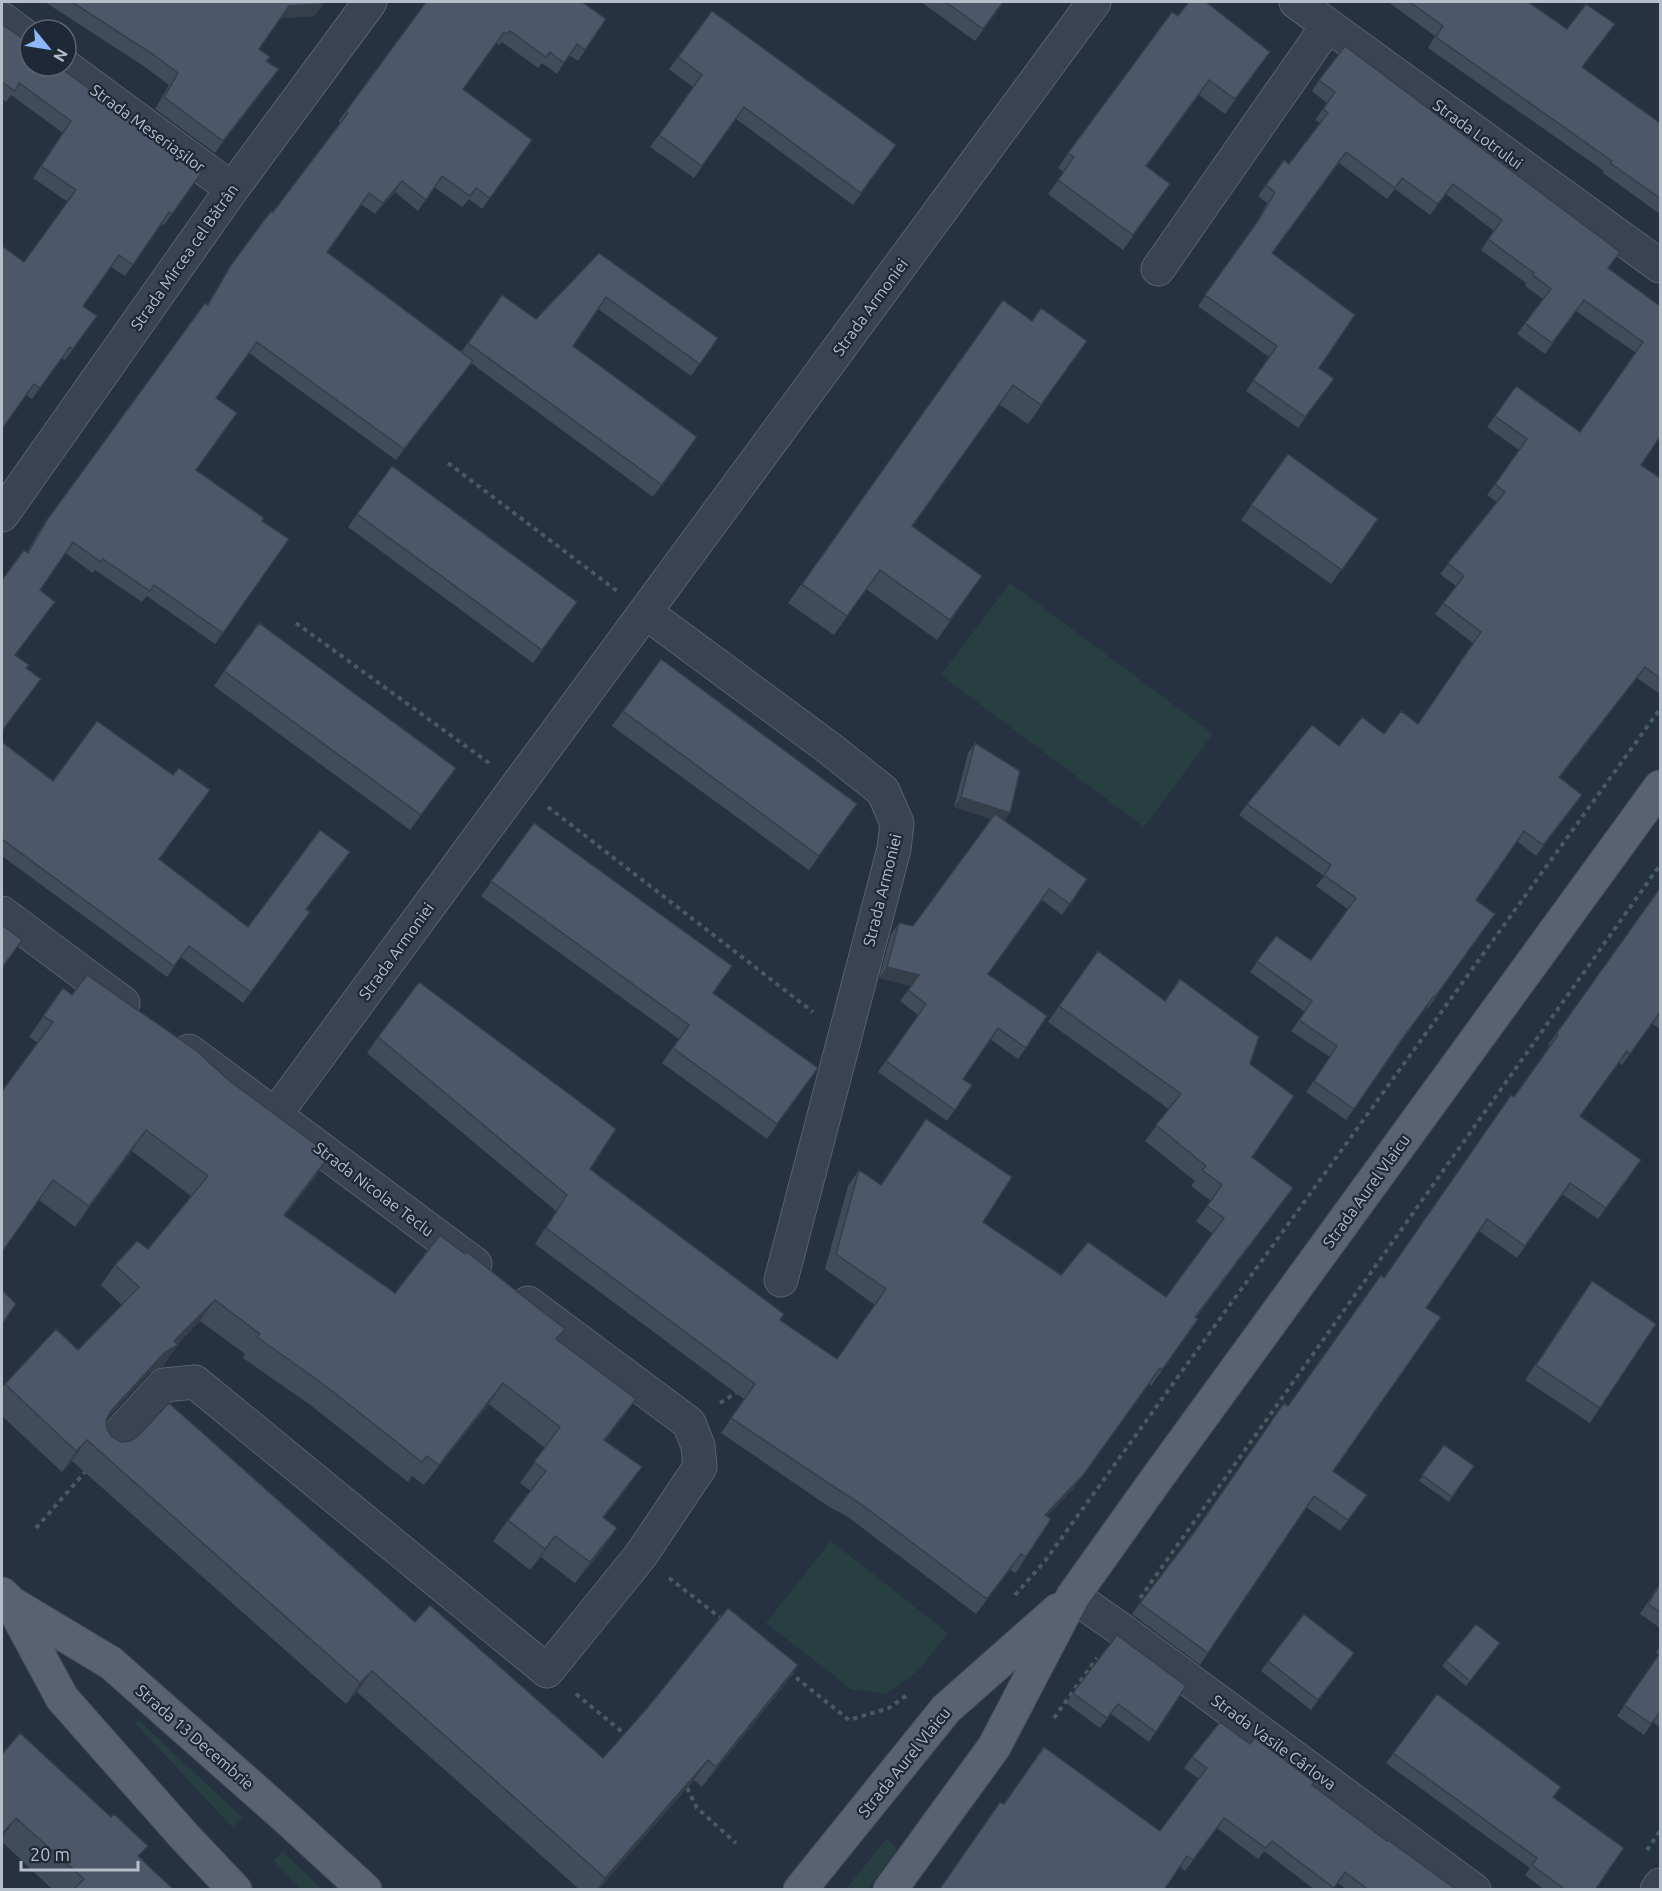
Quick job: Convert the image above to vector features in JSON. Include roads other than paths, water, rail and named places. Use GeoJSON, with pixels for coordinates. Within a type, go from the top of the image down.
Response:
{"type":"FeatureCollection","features":[{"type":"Feature","properties":{"kind":"main road","name":"Strada Aurel Vlaicu"},"geometry":{"type":"LineString","coordinates":[[890,1890],[993,1747],[1073,1596],[1660,787]]}},
{"type":"Feature","properties":{"kind":"main road","name":"Strada Aurel Vlaicu"},"geometry":{"type":"LineString","coordinates":[[800,1890],[946,1709],[1073,1596]]}},
{"type":"Feature","properties":{"kind":"main road","name":"Strada 13 Decembrie"},"geometry":{"type":"LineString","coordinates":[[6,1599],[62,1698],[235,1890]]}},
{"type":"Feature","properties":{"kind":"main road","name":"Strada 13 Decembrie"},"geometry":{"type":"LineString","coordinates":[[6,1599],[111,1663],[365,1890]]}},
{"type":"Feature","properties":{"kind":"street","name":"Strada Mircea cel Bătrân"},"geometry":{"type":"LineString","coordinates":[[2,515],[232,189],[370,2]]}},
{"type":"Feature","properties":{"kind":"street","name":"Strada Lotrului"},"geometry":{"type":"LineString","coordinates":[[1296,2],[1660,266]]}},
{"type":"Feature","properties":{"kind":"street","name":"Strada Armoniei"},"geometry":{"type":"LineString","coordinates":[[275,1115],[645,612],[1079,7]]}},
{"type":"Feature","properties":{"kind":"street"},"geometry":{"type":"LineString","coordinates":[[2,19],[18,31]]}},
{"type":"Feature","properties":{"kind":"street"},"geometry":{"type":"LineString","coordinates":[[1158,269],[1328,25]]}},
{"type":"Feature","properties":{"kind":"street","name":"Strada Meseriașilor"},"geometry":{"type":"LineString","coordinates":[[78,76],[232,189]]}},
{"type":"Feature","properties":{"kind":"street","name":"Strada Armoniei"},"geometry":{"type":"LineString","coordinates":[[645,612],[829,748],[883,791],[897,823],[894,849],[781,1280]]}},
{"type":"Feature","properties":{"kind":"street","name":"Strada Nicolae Teclu"},"geometry":{"type":"LineString","coordinates":[[2,913],[689,1423],[698,1446],[700,1467],[641,1555],[547,1671],[195,1382],[164,1385],[110,1444]]}},
{"type":"Feature","properties":{"kind":"street","name":"Strada Vasile Cârlova"},"geometry":{"type":"LineString","coordinates":[[1073,1596],[1474,1890]]}},
{"type":"Feature","properties":{"kind":"street"},"geometry":{"type":"LineString","coordinates":[[1657,1890],[1660,1885]]}}]}
